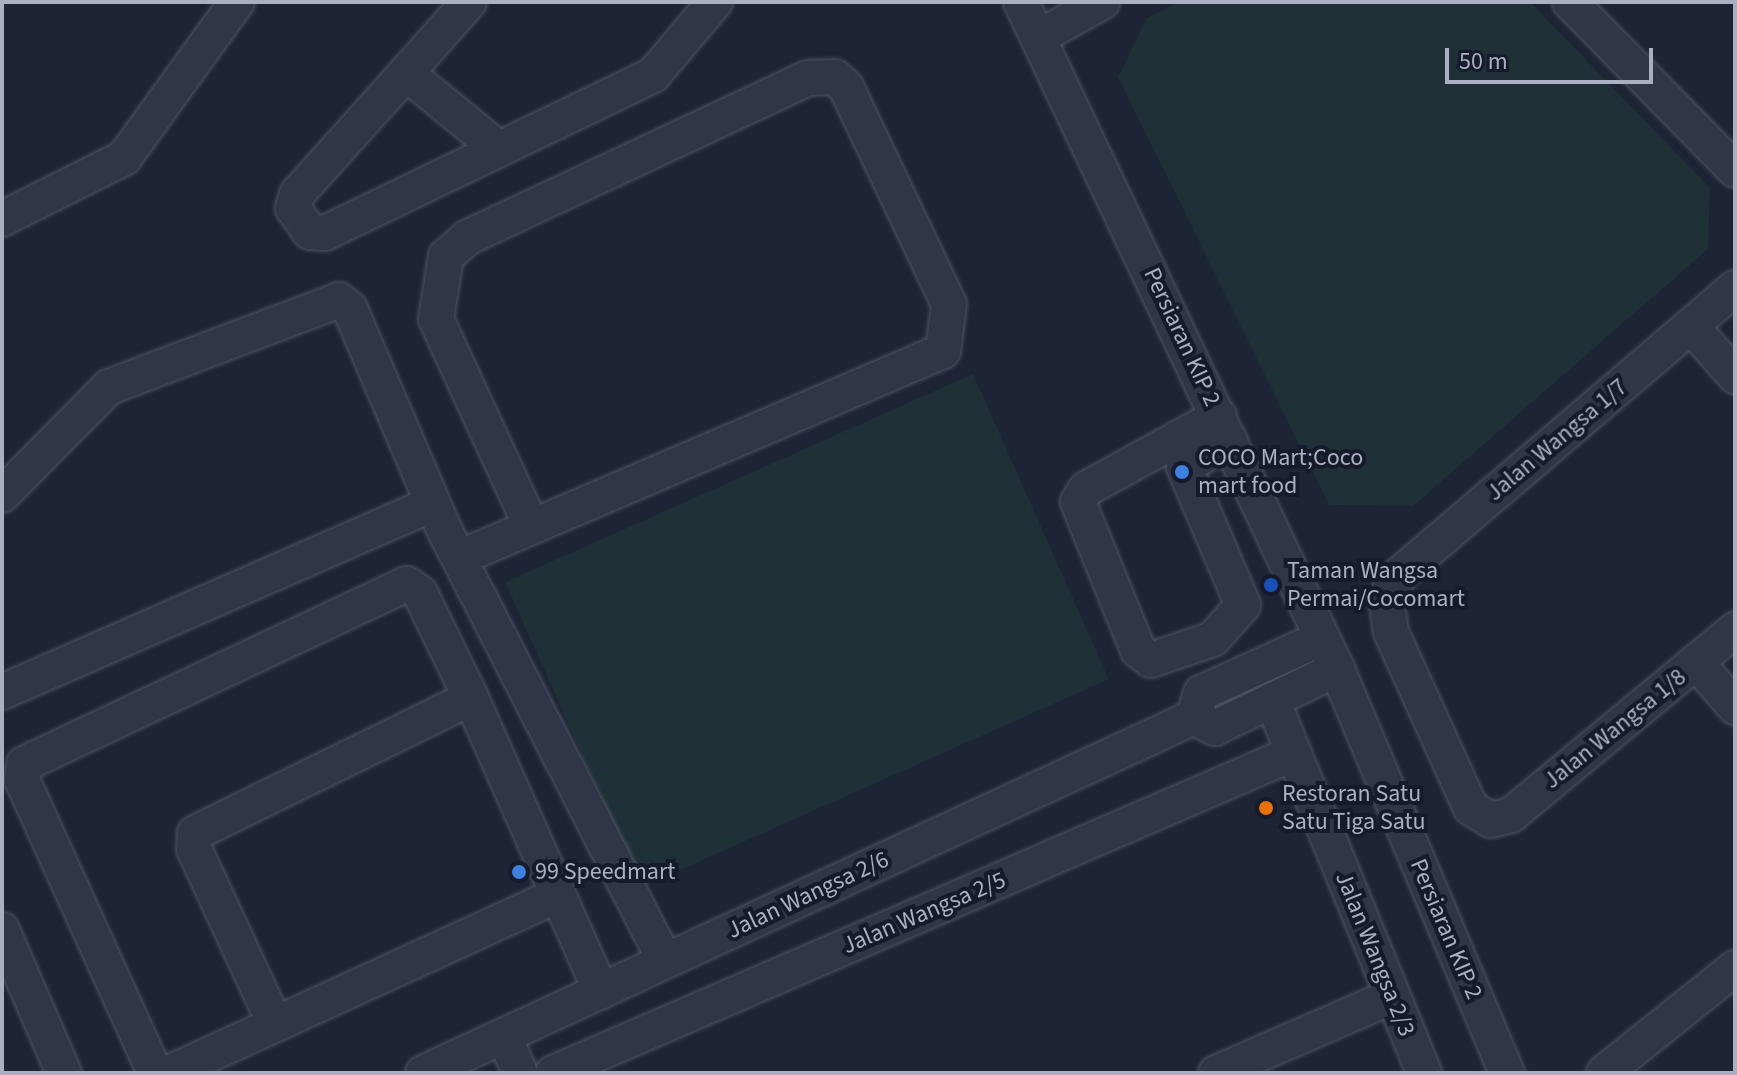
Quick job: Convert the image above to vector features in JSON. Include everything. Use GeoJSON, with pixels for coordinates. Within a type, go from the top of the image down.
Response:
{"type":"FeatureCollection","features":[{"type":"Feature","properties":{"kind":"street"},"geometry":{"type":"LineString","coordinates":[[2,219],[124,158],[237,2]]}},
{"type":"Feature","properties":{"kind":"street"},"geometry":{"type":"LineString","coordinates":[[469,2],[297,194],[293,208],[310,232],[325,233],[653,75],[715,2]]}},
{"type":"Feature","properties":{"kind":"street","name":"Persiaran KIP 2"},"geometry":{"type":"LineString","coordinates":[[1021,2],[1041,36],[1337,669],[1507,1073]]}},
{"type":"Feature","properties":{"kind":"street"},"geometry":{"type":"LineString","coordinates":[[1041,36],[1102,2]]}},
{"type":"Feature","properties":{"kind":"street"},"geometry":{"type":"LineString","coordinates":[[1570,2],[1735,170]]}},
{"type":"Feature","properties":{"kind":"street"},"geometry":{"type":"LineString","coordinates":[[406,73],[499,149]]}},
{"type":"Feature","properties":{"kind":"street"},"geometry":{"type":"LineString","coordinates":[[459,558],[943,351],[949,304],[846,87],[835,77],[808,78],[467,238],[446,256],[436,319],[531,526]]}},
{"type":"Feature","properties":{"kind":"street","name":"Jalan Wangsa 1/7"},"geometry":{"type":"LineString","coordinates":[[1491,820],[1471,808],[1391,632],[1386,597],[1401,573],[1735,288]]}},
{"type":"Feature","properties":{"kind":"street"},"geometry":{"type":"LineString","coordinates":[[2,495],[109,387],[339,300],[350,309],[432,504],[665,961]]}},
{"type":"Feature","properties":{"kind":"street"},"geometry":{"type":"LineString","coordinates":[[1691,326],[1735,376]]}},
{"type":"Feature","properties":{"kind":"street"},"geometry":{"type":"LineString","coordinates":[[1224,428],[1184,467],[1243,605],[1213,639],[1151,660],[1138,650],[1078,502],[1086,489],[1224,428]]}},
{"type":"Feature","properties":{"kind":"street"},"geometry":{"type":"LineString","coordinates":[[2,692],[432,504]]}},
{"type":"Feature","properties":{"kind":"street"},"geometry":{"type":"LineString","coordinates":[[155,1073],[22,780],[24,764],[407,584],[420,593],[471,698],[554,897],[601,991]]}},
{"type":"Feature","properties":{"kind":"street","name":"Jalan Wangsa 1/8"},"geometry":{"type":"LineString","coordinates":[[1491,820],[1511,815],[1735,630]]}},
{"type":"Feature","properties":{"kind":"street"},"geometry":{"type":"LineString","coordinates":[[1322,638],[1201,693],[1194,717],[1215,728],[1337,669]]}},
{"type":"Feature","properties":{"kind":"street"},"geometry":{"type":"LineString","coordinates":[[1696,662],[1735,707]]}},
{"type":"Feature","properties":{"kind":"street"},"geometry":{"type":"LineString","coordinates":[[275,1024],[194,849],[195,833],[471,698]]}},
{"type":"Feature","properties":{"kind":"street","name":"Jalan Wangsa 2/3"},"geometry":{"type":"LineString","coordinates":[[1272,700],[1424,1073]]}},
{"type":"Feature","properties":{"kind":"street","name":"Jalan Wangsa 2/6"},"geometry":{"type":"LineString","coordinates":[[423,1073],[1194,717]]}},
{"type":"Feature","properties":{"kind":"street","name":"Jalan Wangsa 2/5"},"geometry":{"type":"LineString","coordinates":[[553,1073],[1294,753]]}},
{"type":"Feature","properties":{"kind":"street"},"geometry":{"type":"LineString","coordinates":[[169,1073],[554,897]]}},
{"type":"Feature","properties":{"kind":"street"},"geometry":{"type":"LineString","coordinates":[[2,930],[16,999],[64,1073]]}},
{"type":"Feature","properties":{"kind":"street"},"geometry":{"type":"LineString","coordinates":[[1604,1073],[1735,968]]}},
{"type":"Feature","properties":{"kind":"street"},"geometry":{"type":"LineString","coordinates":[[1216,1073],[1391,997]]}},
{"type":"Feature","properties":{"kind":"street"},"geometry":{"type":"LineString","coordinates":[[504,1036],[520,1073]]}},
{"type":"Feature","properties":{"kind":"shaded area"},"geometry":{"type":"Polygon","coordinates":[[[1179,2],[1530,2],[1710,188],[1708,249],[1413,506],[1329,505],[1118,77],[1147,18],[1179,2]]]}},
{"type":"Feature","properties":{"kind":"shaded area"},"geometry":{"type":"Polygon","coordinates":[[[973,374],[1109,679],[641,887],[505,582],[973,374]]]}},
{"type":"Feature","properties":{"kind":"place","name":"COCO Mart;Coco mart food"},"geometry":{"type":"Point","coordinates":[1182,472]}},
{"type":"Feature","properties":{"kind":"place","name":"Taman Wangsa Permai/Cocomart"},"geometry":{"type":"Point","coordinates":[1271,585]}},
{"type":"Feature","properties":{"kind":"place","name":"Restoran Satu Satu Tiga Satu"},"geometry":{"type":"Point","coordinates":[1266,808]}},
{"type":"Feature","properties":{"kind":"place","name":"99 Speedmart"},"geometry":{"type":"Point","coordinates":[519,872]}}]}
